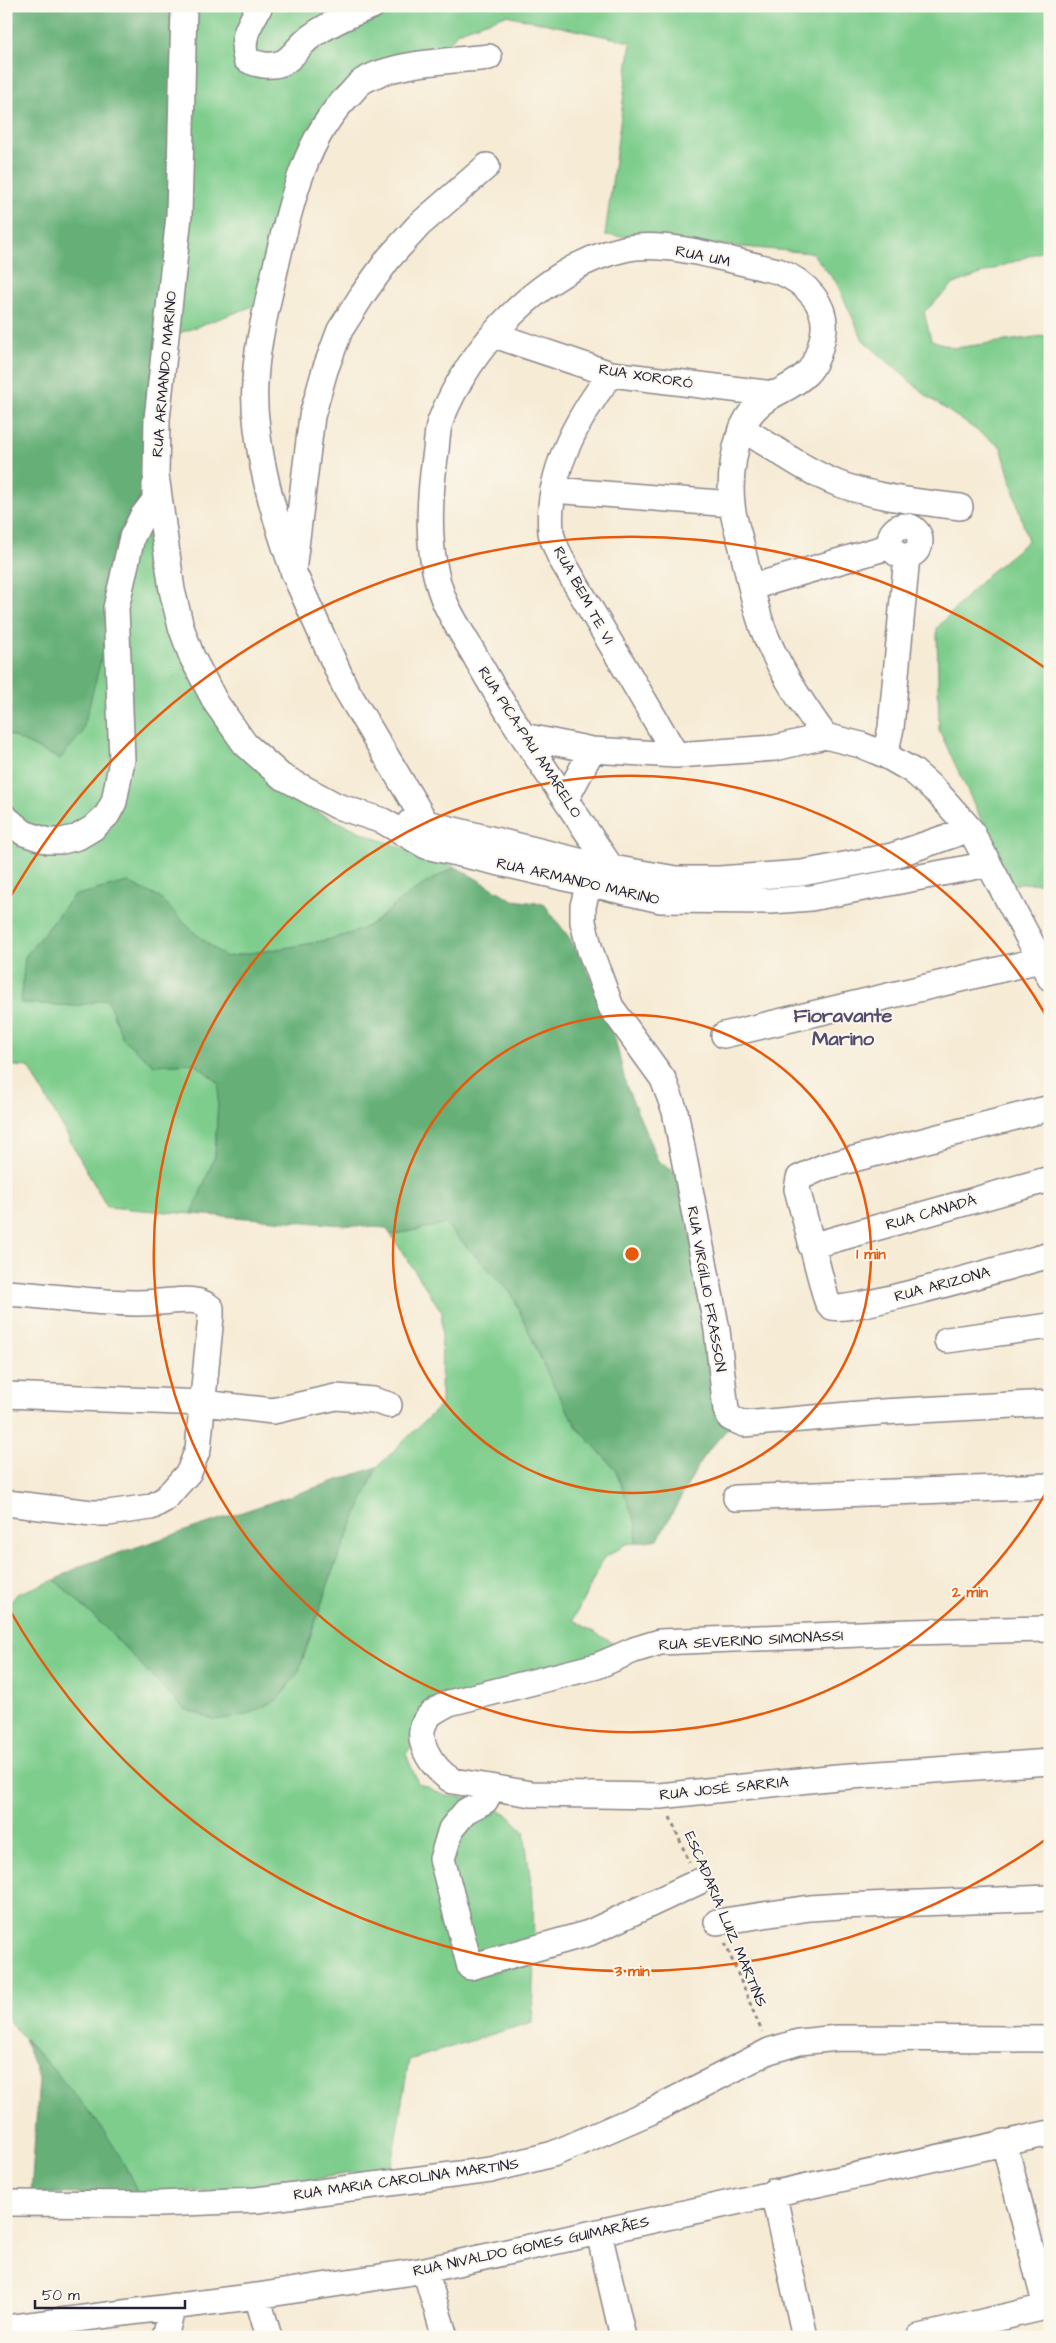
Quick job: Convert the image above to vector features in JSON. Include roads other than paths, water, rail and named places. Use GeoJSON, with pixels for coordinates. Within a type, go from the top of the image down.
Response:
{"type":"FeatureCollection","features":[{"type":"Feature","properties":{"kind":"street","name":"RUA ARMANDO MARINO"},"geometry":{"type":"LineString","coordinates":[[184,6],[179,216],[157,418],[156,475],[172,590],[181,627],[192,657],[216,703],[245,744],[281,776],[337,806],[426,834],[598,873],[676,879],[719,879],[802,873],[892,856],[970,829]]}},
{"type":"Feature","properties":{"kind":"street"},"geometry":{"type":"LineString","coordinates":[[260,6],[246,30],[243,48],[246,58],[252,62],[272,65],[284,62],[309,38],[336,21],[372,6]]}},
{"type":"Feature","properties":{"kind":"street"},"geometry":{"type":"LineString","coordinates":[[426,834],[346,689],[294,571],[277,525],[264,473],[257,428],[255,383],[261,335],[288,213],[320,131],[342,101],[363,81],[399,68],[489,56]]}},
{"type":"Feature","properties":{"kind":"street"},"geometry":{"type":"LineString","coordinates":[[294,571],[312,416],[325,370],[340,330],[362,294],[389,258],[418,225],[488,166]]}},
{"type":"Feature","properties":{"kind":"street","name":"RUA UM"},"geometry":{"type":"LineString","coordinates":[[589,260],[624,249],[647,246],[676,249],[778,272],[792,277],[819,304],[823,318],[823,334],[816,359],[806,374],[759,404],[747,419],[734,462],[732,504],[763,629],[790,681],[825,736]]}},
{"type":"Feature","properties":{"kind":"street","name":"RUA PICA-PAU AMARELO"},"geometry":{"type":"LineString","coordinates":[[589,260],[564,273],[514,310],[459,382],[440,424],[431,483],[431,524],[435,566],[444,600],[503,706],[566,799],[598,873]]}},
{"type":"Feature","properties":{"kind":"street","name":"RUA XORORÓ"},"geometry":{"type":"LineString","coordinates":[[494,334],[611,374],[773,394]]}},
{"type":"Feature","properties":{"kind":"street","name":"RUA BEM TE VI"},"geometry":{"type":"LineString","coordinates":[[611,374],[585,412],[563,455],[553,490],[551,533],[560,557],[676,755]]}},
{"type":"Feature","properties":{"kind":"street"},"geometry":{"type":"LineString","coordinates":[[743,429],[810,470],[839,484],[911,501],[960,506]]}},
{"type":"Feature","properties":{"kind":"street"},"geometry":{"type":"LineString","coordinates":[[6,818],[24,833],[48,841],[62,841],[78,837],[93,828],[107,815],[114,802],[122,760],[116,608],[132,537],[142,517],[155,500],[156,475]]}},
{"type":"Feature","properties":{"kind":"street"},"geometry":{"type":"LineString","coordinates":[[553,490],[732,504]]}},
{"type":"Feature","properties":{"kind":"street"},"geometry":{"type":"LineString","coordinates":[[886,755],[891,728],[899,551],[891,535],[893,531],[902,526],[908,526],[911,501]]}},
{"type":"Feature","properties":{"kind":"street"},"geometry":{"type":"LineString","coordinates":[[752,587],[899,551]]}},
{"type":"Feature","properties":{"kind":"street"},"geometry":{"type":"LineString","coordinates":[[523,736],[592,750],[676,755],[776,748],[825,736],[861,745],[886,755],[913,771],[937,792],[970,829],[1045,969],[724,1035]]}},
{"type":"Feature","properties":{"kind":"street"},"geometry":{"type":"LineString","coordinates":[[566,799],[592,750]]}},
{"type":"Feature","properties":{"kind":"street","name":"RUA ARMANDO MARINO"},"geometry":{"type":"LineString","coordinates":[[598,873],[661,900],[771,901],[810,898],[989,864]]}},
{"type":"Feature","properties":{"kind":"street","name":"RUA VIRGÍLIO FRASSON"},"geometry":{"type":"LineString","coordinates":[[598,873],[583,906],[583,922],[586,937],[598,974],[612,1007],[663,1079],[675,1111],[717,1330],[726,1410],[730,1418],[744,1424],[882,1412],[1050,1403]]}},
{"type":"Feature","properties":{"kind":"street"},"geometry":{"type":"LineString","coordinates":[[811,1246],[798,1189],[799,1178],[823,1167],[849,1159],[1050,1108]]}},
{"type":"Feature","properties":{"kind":"street","name":"RUA CANADÁ"},"geometry":{"type":"LineString","coordinates":[[811,1246],[1050,1179]]}},
{"type":"Feature","properties":{"kind":"street","name":"RUA ARIZONA"},"geometry":{"type":"LineString","coordinates":[[811,1246],[827,1302],[832,1307],[841,1308],[882,1300],[1050,1255]]}},
{"type":"Feature","properties":{"kind":"street"},"geometry":{"type":"LineString","coordinates":[[6,1293],[135,1303],[178,1300],[207,1305],[211,1308],[198,1449],[189,1472],[166,1499],[151,1507],[132,1511],[92,1514],[6,1503]]}},
{"type":"Feature","properties":{"kind":"street"},"geometry":{"type":"LineString","coordinates":[[947,1340],[1050,1326]]}},
{"type":"Feature","properties":{"kind":"street"},"geometry":{"type":"LineString","coordinates":[[6,1395],[203,1403],[273,1410],[321,1399],[351,1397],[389,1405]]}},
{"type":"Feature","properties":{"kind":"street"},"geometry":{"type":"LineString","coordinates":[[736,1498],[1050,1486]]}},
{"type":"Feature","properties":{"kind":"street","name":"RUA SEVERINO SIMONASSI"},"geometry":{"type":"LineString","coordinates":[[423,1739],[423,1730],[427,1719],[432,1713],[450,1703],[597,1666],[634,1650],[660,1642],[910,1632],[1050,1629]]}},
{"type":"Feature","properties":{"kind":"street","name":"RUA JOSÉ SARRIA"},"geometry":{"type":"LineString","coordinates":[[423,1739],[432,1765],[442,1775],[453,1781],[531,1794],[660,1796],[828,1778],[1050,1762]]}},
{"type":"Feature","properties":{"kind":"street"},"geometry":{"type":"LineString","coordinates":[[492,1788],[485,1802],[466,1811],[451,1829],[442,1859],[470,1967],[589,1933],[698,1882]]}},
{"type":"Feature","properties":{"kind":"street"},"geometry":{"type":"LineString","coordinates":[[717,1922],[833,1906],[1050,1898]]}},
{"type":"Feature","properties":{"kind":"street","name":"RUA MARIA CAROLINA MARTINS"},"geometry":{"type":"LineString","coordinates":[[6,2203],[159,2204],[258,2200],[491,2170],[553,2154],[650,2112],[769,2051],[799,2042],[838,2038],[1050,2039]]}},
{"type":"Feature","properties":{"kind":"street","name":"RUA NIVALDO GOMES GUIMARÃES"},"geometry":{"type":"LineString","coordinates":[[6,2328],[257,2296],[425,2270],[1050,2133]]}},
{"type":"Feature","properties":{"kind":"street"},"geometry":{"type":"LineString","coordinates":[[919,2337],[1048,2307],[1004,2142]]}},
{"type":"Feature","properties":{"kind":"street"},"geometry":{"type":"LineString","coordinates":[[774,2192],[805,2337]]}},
{"type":"Feature","properties":{"kind":"street"},"geometry":{"type":"LineString","coordinates":[[599,2233],[624,2337]]}},
{"type":"Feature","properties":{"kind":"street"},"geometry":{"type":"LineString","coordinates":[[425,2270],[445,2337]]}},
{"type":"Feature","properties":{"kind":"street"},"geometry":{"type":"LineString","coordinates":[[257,2296],[269,2337]]}},
{"type":"Feature","properties":{"kind":"street"},"geometry":{"type":"LineString","coordinates":[[165,2337],[172,2306]]}},
{"type":"Feature","properties":{"kind":"district","name":"Fioravante Marino"},"geometry":{"type":"Point","coordinates":[843,1026]}}]}
